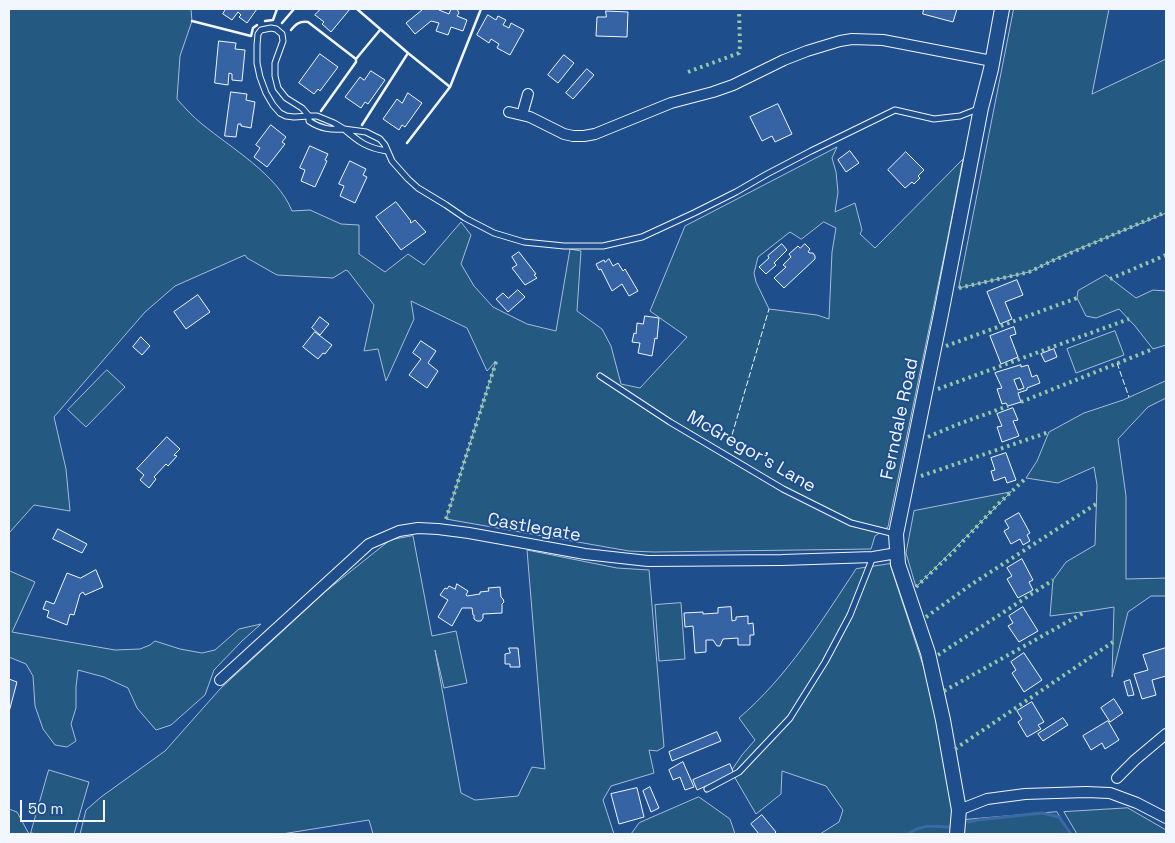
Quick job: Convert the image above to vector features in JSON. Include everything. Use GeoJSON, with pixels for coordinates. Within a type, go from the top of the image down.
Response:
{"type":"FeatureCollection","features":[{"type":"Feature","properties":{"kind":"street","name":"Ferndale Road"},"geometry":{"type":"LineString","coordinates":[[957,834],[959,810],[944,720],[928,653],[898,564],[896,534],[1002,9]]}},
{"type":"Feature","properties":{"kind":"street"},"geometry":{"type":"LineString","coordinates":[[509,112],[530,117],[564,134],[584,136],[595,134],[671,103],[733,85],[807,51],[827,44],[852,39],[883,40],[992,61]]}},
{"type":"Feature","properties":{"kind":"street"},"geometry":{"type":"LineString","coordinates":[[522,115],[528,94]]}},
{"type":"Feature","properties":{"kind":"street","name":"Castlegate"},"geometry":{"type":"LineString","coordinates":[[220,680],[369,544],[398,531],[418,528],[454,531],[585,554],[648,561],[782,560],[873,557],[897,554]]}},
{"type":"Feature","properties":{"kind":"street"},"geometry":{"type":"LineString","coordinates":[[1117,778],[1166,734]]}},
{"type":"Feature","properties":{"kind":"street"},"geometry":{"type":"LineString","coordinates":[[959,810],[987,799],[1025,794],[1086,792],[1110,793],[1137,803],[1166,818]]}},
{"type":"Feature","properties":{"kind":"lane"},"geometry":{"type":"LineString","coordinates":[[387,150],[377,149],[364,144],[344,129],[334,123],[317,116],[309,116],[294,118],[280,112],[266,93],[260,77],[257,64],[257,38],[261,30],[271,28],[276,29],[282,34],[284,41],[275,63],[275,76],[278,88],[286,98],[302,108],[309,116],[309,121],[333,130],[344,129],[366,132],[380,139],[385,145],[398,169],[418,188],[487,230],[524,242],[564,246],[603,246],[642,237],[736,192],[811,151],[895,110],[934,119],[960,116],[981,108]]}},
{"type":"Feature","properties":{"kind":"lane","name":"McGregor's Lane"},"geometry":{"type":"LineString","coordinates":[[600,376],[670,422],[783,489],[851,523],[896,534]]}},
{"type":"Feature","properties":{"kind":"lane"},"geometry":{"type":"LineString","coordinates":[[708,789],[739,772],[790,718],[825,662],[850,615],[873,557]]}},
{"type":"Feature","properties":{"kind":"shaded area"},"geometry":{"type":"Polygon","coordinates":[[[9,9],[191,9],[192,21],[180,56],[177,99],[199,121],[265,174],[285,198],[292,211],[310,210],[341,224],[359,225],[359,254],[385,272],[408,254],[424,265],[461,222],[471,235],[461,264],[474,286],[493,307],[527,324],[556,331],[570,249],[581,251],[577,311],[602,329],[611,346],[621,384],[640,388],[687,337],[650,311],[685,226],[837,147],[832,158],[836,172],[838,192],[835,212],[855,203],[862,230],[860,234],[875,248],[963,159],[888,527],[875,536],[871,549],[629,551],[446,519],[496,361],[487,371],[467,328],[411,301],[414,319],[386,381],[378,349],[364,351],[374,305],[348,271],[346,270],[333,278],[277,275],[245,255],[175,286],[145,312],[54,417],[66,469],[70,511],[34,505],[9,533],[9,9]],[[824,222],[801,239],[790,232],[758,257],[754,273],[756,282],[769,309],[817,315],[829,319],[832,252],[836,228],[824,222]]]}},
{"type":"Feature","properties":{"kind":"shaded area"},"geometry":{"type":"Polygon","coordinates":[[[1014,9],[1109,9],[1092,94],[1166,59],[1166,213],[1064,255],[1029,272],[959,288],[1014,9]]]}},
{"type":"Feature","properties":{"kind":"shaded area"},"geometry":{"type":"Polygon","coordinates":[[[1106,275],[1136,298],[1153,290],[1166,291],[1166,345],[1153,349],[1119,309],[1096,318],[1086,316],[1077,298],[1078,291],[1106,275]]]}},
{"type":"Feature","properties":{"kind":"shaded area"},"geometry":{"type":"Polygon","coordinates":[[[1115,331],[1124,355],[1076,373],[1067,349],[1115,331]]]}},
{"type":"Feature","properties":{"kind":"shaded area"},"geometry":{"type":"Polygon","coordinates":[[[107,370],[125,387],[86,427],[68,410],[107,370]]]}},
{"type":"Feature","properties":{"kind":"shaded area"},"geometry":{"type":"Polygon","coordinates":[[[1166,381],[1166,398],[1148,407],[1118,439],[1126,496],[1126,579],[1166,578],[1166,596],[1151,596],[1128,612],[1112,677],[1114,607],[1050,616],[1053,580],[1066,562],[1095,545],[1097,485],[1094,467],[1058,483],[1026,478],[1037,461],[1049,432],[1084,413],[1123,400],[1166,381]]]}},
{"type":"Feature","properties":{"kind":"shaded area"},"geometry":{"type":"Polygon","coordinates":[[[1011,492],[916,587],[906,553],[914,511],[1011,492]]]}},
{"type":"Feature","properties":{"kind":"shaded area"},"geometry":{"type":"Polygon","coordinates":[[[413,536],[432,636],[456,631],[467,683],[444,688],[435,650],[461,793],[475,800],[518,796],[532,767],[545,769],[527,550],[617,568],[649,570],[664,747],[657,751],[649,750],[654,773],[611,786],[603,800],[614,834],[373,834],[369,820],[282,834],[80,834],[86,810],[165,751],[220,689],[326,591],[390,540],[413,536]]]}},
{"type":"Feature","properties":{"kind":"shaded area"},"geometry":{"type":"Polygon","coordinates":[[[890,564],[935,702],[953,805],[953,834],[820,834],[839,822],[843,810],[826,786],[782,771],[781,794],[756,814],[731,771],[755,740],[739,718],[773,685],[788,667],[856,569],[890,564]]]}},
{"type":"Feature","properties":{"kind":"shaded area"},"geometry":{"type":"Polygon","coordinates":[[[10,571],[35,582],[12,632],[115,650],[140,649],[155,641],[180,649],[202,653],[215,650],[239,629],[261,624],[214,670],[205,695],[171,725],[156,730],[137,708],[128,688],[104,677],[78,670],[76,708],[71,724],[76,741],[67,747],[55,745],[43,729],[35,706],[33,676],[26,664],[9,657],[10,571]]]}},
{"type":"Feature","properties":{"kind":"shaded area"},"geometry":{"type":"Polygon","coordinates":[[[681,603],[685,659],[659,661],[655,605],[681,603]]]}},
{"type":"Feature","properties":{"kind":"shaded area"},"geometry":{"type":"Polygon","coordinates":[[[49,770],[89,782],[74,834],[31,833],[49,770]]]}},
{"type":"Feature","properties":{"kind":"shaded area"},"geometry":{"type":"Polygon","coordinates":[[[699,797],[730,819],[735,834],[631,834],[639,823],[699,797]]]}},
{"type":"Feature","properties":{"kind":"shaded area"},"geometry":{"type":"Polygon","coordinates":[[[1128,808],[1166,830],[1166,834],[1077,834],[1064,812],[1128,808]]]}},
{"type":"Feature","properties":{"kind":"shaded area"},"geometry":{"type":"Polygon","coordinates":[[[9,809],[17,812],[29,834],[9,834],[9,809]]]}},
{"type":"Feature","properties":{"kind":"shaded area"},"geometry":{"type":"Polygon","coordinates":[[[1057,812],[1070,834],[963,834],[964,820],[1057,812]]]}},
{"type":"Feature","properties":{"kind":"building"},"geometry":{"type":"Polygon","coordinates":[[[226,9],[257,9],[247,23],[239,17],[241,15],[238,12],[232,20],[223,14],[226,9]]]}},
{"type":"Feature","properties":{"kind":"building"},"geometry":{"type":"Polygon","coordinates":[[[321,9],[350,9],[331,32],[322,24],[324,22],[315,15],[321,9]]]}},
{"type":"Feature","properties":{"kind":"building"},"geometry":{"type":"Polygon","coordinates":[[[422,9],[440,9],[449,14],[451,9],[457,9],[459,13],[457,16],[467,20],[463,31],[451,27],[448,35],[436,31],[439,23],[431,21],[415,34],[406,23],[422,9]]]}},
{"type":"Feature","properties":{"kind":"building"},"geometry":{"type":"Polygon","coordinates":[[[924,9],[957,9],[953,22],[923,14],[924,9]]]}},
{"type":"Feature","properties":{"kind":"building"},"geometry":{"type":"Polygon","coordinates":[[[606,11],[628,12],[627,37],[596,36],[597,17],[606,17],[606,11]]]}},
{"type":"Feature","properties":{"kind":"building"},"geometry":{"type":"Polygon","coordinates":[[[488,15],[496,20],[498,16],[506,20],[503,25],[509,28],[511,23],[524,30],[510,55],[497,48],[499,44],[491,39],[489,43],[477,35],[488,15]]]}},
{"type":"Feature","properties":{"kind":"building"},"geometry":{"type":"Polygon","coordinates":[[[219,41],[236,43],[235,49],[245,50],[242,81],[232,80],[232,74],[229,73],[228,85],[215,83],[219,41]]]}},
{"type":"Feature","properties":{"kind":"building"},"geometry":{"type":"Polygon","coordinates":[[[320,54],[338,67],[320,91],[318,89],[314,94],[299,83],[320,54]]]}},
{"type":"Feature","properties":{"kind":"building"},"geometry":{"type":"Polygon","coordinates":[[[564,55],[574,63],[558,83],[548,75],[564,55]]]}},
{"type":"Feature","properties":{"kind":"building"},"geometry":{"type":"Polygon","coordinates":[[[587,69],[594,75],[573,99],[566,93],[587,69]]]}},
{"type":"Feature","properties":{"kind":"building"},"geometry":{"type":"Polygon","coordinates":[[[371,71],[385,80],[368,104],[365,102],[361,108],[345,97],[360,77],[364,80],[371,71]]]}},
{"type":"Feature","properties":{"kind":"building"},"geometry":{"type":"Polygon","coordinates":[[[231,92],[247,94],[246,100],[255,102],[251,128],[238,124],[236,137],[225,136],[231,92]]]}},
{"type":"Feature","properties":{"kind":"building"},"geometry":{"type":"Polygon","coordinates":[[[408,93],[422,103],[405,127],[402,125],[399,130],[383,119],[397,99],[402,103],[408,93]]]}},
{"type":"Feature","properties":{"kind":"building"},"geometry":{"type":"Polygon","coordinates":[[[778,104],[792,134],[775,142],[772,136],[762,141],[750,117],[778,104]]]}},
{"type":"Feature","properties":{"kind":"building"},"geometry":{"type":"Polygon","coordinates":[[[271,125],[286,137],[282,142],[285,144],[267,167],[254,157],[260,148],[256,145],[271,125]]]}},
{"type":"Feature","properties":{"kind":"building"},"geometry":{"type":"Polygon","coordinates":[[[310,146],[328,154],[325,160],[327,161],[315,187],[301,181],[305,170],[300,168],[310,146]]]}},
{"type":"Feature","properties":{"kind":"building"},"geometry":{"type":"Polygon","coordinates":[[[850,151],[859,163],[846,172],[838,160],[850,151]]]}},
{"type":"Feature","properties":{"kind":"building"},"geometry":{"type":"Polygon","coordinates":[[[906,152],[924,170],[914,184],[912,182],[905,188],[888,170],[906,152]]]}},
{"type":"Feature","properties":{"kind":"building"},"geometry":{"type":"Polygon","coordinates":[[[350,161],[366,169],[363,175],[367,177],[355,203],[340,196],[344,186],[339,184],[350,161]]]}},
{"type":"Feature","properties":{"kind":"building"},"geometry":{"type":"Polygon","coordinates":[[[396,202],[411,223],[415,220],[426,232],[401,250],[376,217],[396,202]]]}},
{"type":"Feature","properties":{"kind":"building"},"geometry":{"type":"Polygon","coordinates":[[[782,244],[787,250],[774,263],[776,265],[766,274],[759,267],[782,244]]]}},
{"type":"Feature","properties":{"kind":"building"},"geometry":{"type":"Polygon","coordinates":[[[805,244],[810,249],[808,252],[813,253],[815,259],[784,288],[774,278],[786,267],[783,265],[791,257],[789,254],[798,246],[800,248],[805,244]]]}},
{"type":"Feature","properties":{"kind":"building"},"geometry":{"type":"Polygon","coordinates":[[[519,252],[537,278],[525,285],[512,268],[517,265],[512,257],[519,252]]]}},
{"type":"Feature","properties":{"kind":"building"},"geometry":{"type":"Polygon","coordinates":[[[609,259],[613,266],[618,263],[623,271],[625,269],[638,291],[629,296],[622,284],[612,291],[601,269],[599,270],[596,264],[609,259]]]}},
{"type":"Feature","properties":{"kind":"building"},"geometry":{"type":"Polygon","coordinates":[[[1017,280],[1023,295],[1005,302],[1012,319],[1000,324],[987,292],[1017,280]]]}},
{"type":"Feature","properties":{"kind":"building"},"geometry":{"type":"Polygon","coordinates":[[[518,290],[525,297],[508,312],[496,299],[503,293],[508,298],[518,290]]]}},
{"type":"Feature","properties":{"kind":"building"},"geometry":{"type":"Polygon","coordinates":[[[198,295],[210,312],[186,329],[174,312],[198,295]]]}},
{"type":"Feature","properties":{"kind":"building"},"geometry":{"type":"Polygon","coordinates":[[[645,316],[659,318],[657,339],[655,338],[652,356],[638,353],[640,343],[632,342],[634,333],[636,334],[637,323],[643,324],[645,316]]]}},
{"type":"Feature","properties":{"kind":"building"},"geometry":{"type":"Polygon","coordinates":[[[320,317],[329,324],[320,335],[312,328],[320,317]]]}},
{"type":"Feature","properties":{"kind":"building"},"geometry":{"type":"Polygon","coordinates":[[[1014,327],[1016,334],[1010,336],[1018,357],[1001,364],[990,336],[1014,327]]]}},
{"type":"Feature","properties":{"kind":"building"},"geometry":{"type":"Polygon","coordinates":[[[315,332],[332,345],[318,359],[303,347],[315,332]]]}},
{"type":"Feature","properties":{"kind":"building"},"geometry":{"type":"Polygon","coordinates":[[[141,337],[150,346],[142,355],[133,347],[141,337]]]}},
{"type":"Feature","properties":{"kind":"building"},"geometry":{"type":"Polygon","coordinates":[[[421,341],[436,351],[428,363],[438,371],[427,388],[409,375],[421,359],[413,353],[421,341]]]}},
{"type":"Feature","properties":{"kind":"building"},"geometry":{"type":"Polygon","coordinates":[[[1054,349],[1057,357],[1045,362],[1041,354],[1054,349]]]}},
{"type":"Feature","properties":{"kind":"building"},"geometry":{"type":"Polygon","coordinates":[[[1021,365],[1021,367],[1028,365],[1032,377],[1037,375],[1040,383],[1018,393],[1021,402],[1008,406],[1006,403],[1002,404],[997,389],[1002,388],[995,373],[1021,365]],[[1020,378],[1014,380],[1018,390],[1024,388],[1020,378]]]}},
{"type":"Feature","properties":{"kind":"building"},"geometry":{"type":"Polygon","coordinates":[[[1013,408],[1018,420],[1013,421],[1019,436],[1002,442],[997,427],[1002,426],[997,414],[1013,408]]]}},
{"type":"Feature","properties":{"kind":"building"},"geometry":{"type":"Polygon","coordinates":[[[167,437],[180,449],[174,455],[177,456],[168,466],[166,464],[154,477],[156,479],[149,488],[140,480],[144,475],[137,469],[167,437]]]}},
{"type":"Feature","properties":{"kind":"building"},"geometry":{"type":"Polygon","coordinates":[[[1006,453],[1016,480],[1007,483],[1005,477],[994,481],[991,471],[995,470],[991,458],[1006,453]]]}},
{"type":"Feature","properties":{"kind":"building"},"geometry":{"type":"Polygon","coordinates":[[[1019,513],[1030,533],[1027,535],[1030,541],[1023,545],[1020,539],[1011,544],[1004,531],[1009,528],[1005,521],[1019,513]]]}},
{"type":"Feature","properties":{"kind":"building"},"geometry":{"type":"Polygon","coordinates":[[[58,529],[87,544],[82,553],[53,539],[58,529]]]}},
{"type":"Feature","properties":{"kind":"building"},"geometry":{"type":"Polygon","coordinates":[[[1022,559],[1033,580],[1029,582],[1033,590],[1018,598],[1007,579],[1012,576],[1007,568],[1022,559]]]}},
{"type":"Feature","properties":{"kind":"building"},"geometry":{"type":"Polygon","coordinates":[[[96,570],[103,587],[85,595],[83,592],[80,594],[74,615],[70,614],[67,625],[47,617],[49,611],[43,609],[46,601],[54,604],[67,573],[80,578],[96,570]]]}},
{"type":"Feature","properties":{"kind":"building"},"geometry":{"type":"Polygon","coordinates":[[[457,584],[468,591],[467,596],[489,591],[488,588],[500,587],[501,597],[504,602],[502,604],[502,613],[483,614],[481,621],[477,621],[474,619],[472,608],[462,608],[452,626],[438,617],[448,600],[440,595],[445,588],[447,589],[449,586],[455,589],[457,584]]]}},
{"type":"Feature","properties":{"kind":"building"},"geometry":{"type":"Polygon","coordinates":[[[731,607],[732,621],[736,620],[736,617],[748,616],[748,624],[753,623],[754,635],[750,635],[750,645],[738,645],[738,638],[723,639],[720,646],[717,646],[713,640],[706,640],[706,652],[695,653],[693,626],[685,627],[684,613],[718,613],[718,608],[731,607]]]}},
{"type":"Feature","properties":{"kind":"building"},"geometry":{"type":"Polygon","coordinates":[[[1023,607],[1038,631],[1019,642],[1008,626],[1013,623],[1009,616],[1023,607]]]}},
{"type":"Feature","properties":{"kind":"building"},"geometry":{"type":"Polygon","coordinates":[[[509,648],[518,648],[520,667],[510,667],[510,664],[505,664],[505,654],[510,653],[509,648]]]}},
{"type":"Feature","properties":{"kind":"building"},"geometry":{"type":"Polygon","coordinates":[[[1166,648],[1166,676],[1152,680],[1156,695],[1142,699],[1134,674],[1148,670],[1143,655],[1166,648]]]}},
{"type":"Feature","properties":{"kind":"building"},"geometry":{"type":"Polygon","coordinates":[[[1024,653],[1042,680],[1024,692],[1012,673],[1016,670],[1011,662],[1024,653]]]}},
{"type":"Feature","properties":{"kind":"building"},"geometry":{"type":"Polygon","coordinates":[[[9,679],[17,682],[9,712],[9,679]]]}},
{"type":"Feature","properties":{"kind":"building"},"geometry":{"type":"Polygon","coordinates":[[[1130,680],[1134,695],[1128,696],[1124,682],[1130,680]]]}},
{"type":"Feature","properties":{"kind":"building"},"geometry":{"type":"Polygon","coordinates":[[[1114,699],[1123,713],[1110,722],[1101,708],[1114,699]]]}},
{"type":"Feature","properties":{"kind":"building"},"geometry":{"type":"Polygon","coordinates":[[[1032,702],[1044,722],[1038,725],[1041,729],[1027,737],[1018,722],[1022,719],[1017,711],[1032,702]]]}},
{"type":"Feature","properties":{"kind":"building"},"geometry":{"type":"Polygon","coordinates":[[[1063,718],[1068,725],[1043,741],[1038,734],[1063,718]]]}},
{"type":"Feature","properties":{"kind":"building"},"geometry":{"type":"Polygon","coordinates":[[[1108,721],[1119,740],[1105,749],[1102,743],[1091,750],[1083,736],[1108,721]]]}},
{"type":"Feature","properties":{"kind":"building"},"geometry":{"type":"Polygon","coordinates":[[[717,732],[721,741],[672,761],[669,752],[717,732]]]}},
{"type":"Feature","properties":{"kind":"building"},"geometry":{"type":"Polygon","coordinates":[[[683,762],[694,787],[685,790],[680,777],[673,780],[669,770],[683,762]]]}},
{"type":"Feature","properties":{"kind":"building"},"geometry":{"type":"Polygon","coordinates":[[[730,764],[734,774],[697,790],[693,780],[730,764]]]}},
{"type":"Feature","properties":{"kind":"building"},"geometry":{"type":"Polygon","coordinates":[[[650,787],[659,808],[651,812],[643,791],[650,787]]]}},
{"type":"Feature","properties":{"kind":"building"},"geometry":{"type":"Polygon","coordinates":[[[637,788],[644,817],[619,824],[611,794],[637,788]]]}},
{"type":"Feature","properties":{"kind":"building"},"geometry":{"type":"Polygon","coordinates":[[[762,815],[776,832],[774,834],[759,834],[751,824],[762,815]]]}},
{"type":"Feature","properties":{"kind":"waterway"},"geometry":{"type":"LineString","coordinates":[[968,822],[1042,813],[1059,817],[1071,834]]}},
{"type":"Feature","properties":{"kind":"waterway"},"geometry":{"type":"LineString","coordinates":[[908,834],[923,827],[950,827]]}},
{"type":"Feature","properties":{"kind":"hedge"},"geometry":{"type":"LineString","coordinates":[[688,72],[739,53],[739,9]]}},
{"type":"Feature","properties":{"kind":"hedge"},"geometry":{"type":"LineString","coordinates":[[959,288],[1029,272],[1166,212]]}},
{"type":"Feature","properties":{"kind":"hedge"},"geometry":{"type":"LineString","coordinates":[[1110,279],[1166,255]]}},
{"type":"Feature","properties":{"kind":"hedge"},"geometry":{"type":"LineString","coordinates":[[946,346],[1077,298]]}},
{"type":"Feature","properties":{"kind":"hedge"},"geometry":{"type":"LineString","coordinates":[[938,389],[1129,319]]}},
{"type":"Feature","properties":{"kind":"hedge"},"geometry":{"type":"LineString","coordinates":[[1021,402],[1153,349]]}},
{"type":"Feature","properties":{"kind":"hedge"},"geometry":{"type":"LineString","coordinates":[[446,519],[497,359]]}},
{"type":"Feature","properties":{"kind":"hedge"},"geometry":{"type":"LineString","coordinates":[[928,437],[1008,406]]}},
{"type":"Feature","properties":{"kind":"hedge"},"geometry":{"type":"LineString","coordinates":[[921,476],[1049,432]]}},
{"type":"Feature","properties":{"kind":"hedge"},"geometry":{"type":"LineString","coordinates":[[916,587],[1026,478]]}},
{"type":"Feature","properties":{"kind":"hedge"},"geometry":{"type":"LineString","coordinates":[[926,617],[972,584],[1096,504]]}},
{"type":"Feature","properties":{"kind":"hedge"},"geometry":{"type":"LineString","coordinates":[[938,655],[1053,580]]}},
{"type":"Feature","properties":{"kind":"hedge"},"geometry":{"type":"LineString","coordinates":[[944,691],[1085,612]]}},
{"type":"Feature","properties":{"kind":"hedge"},"geometry":{"type":"LineString","coordinates":[[955,749],[1113,642]]}},
{"type":"Feature","properties":{"kind":"fence"},"geometry":{"type":"LineString","coordinates":[[732,435],[769,309]]}},
{"type":"Feature","properties":{"kind":"fence"},"geometry":{"type":"LineString","coordinates":[[1117,363],[1129,397]]}},
{"type":"Feature","properties":{"kind":"wall"},"geometry":{"type":"LineString","coordinates":[[265,21],[273,20],[277,9]]}},
{"type":"Feature","properties":{"kind":"wall"},"geometry":{"type":"LineString","coordinates":[[282,23],[294,9]]}},
{"type":"Feature","properties":{"kind":"wall"},"geometry":{"type":"LineString","coordinates":[[357,9],[450,87],[407,143]]}},
{"type":"Feature","properties":{"kind":"wall"},"geometry":{"type":"LineString","coordinates":[[450,87],[481,9]]}},
{"type":"Feature","properties":{"kind":"wall"},"geometry":{"type":"LineString","coordinates":[[192,21],[251,36],[253,28],[257,25]]}},
{"type":"Feature","properties":{"kind":"wall"},"geometry":{"type":"LineString","coordinates":[[291,30],[298,23],[308,22],[356,59],[380,30]]}},
{"type":"Feature","properties":{"kind":"wall"},"geometry":{"type":"LineString","coordinates":[[362,125],[408,53]]}},
{"type":"Feature","properties":{"kind":"wall"},"geometry":{"type":"LineString","coordinates":[[321,111],[356,62],[356,59]]}}]}
